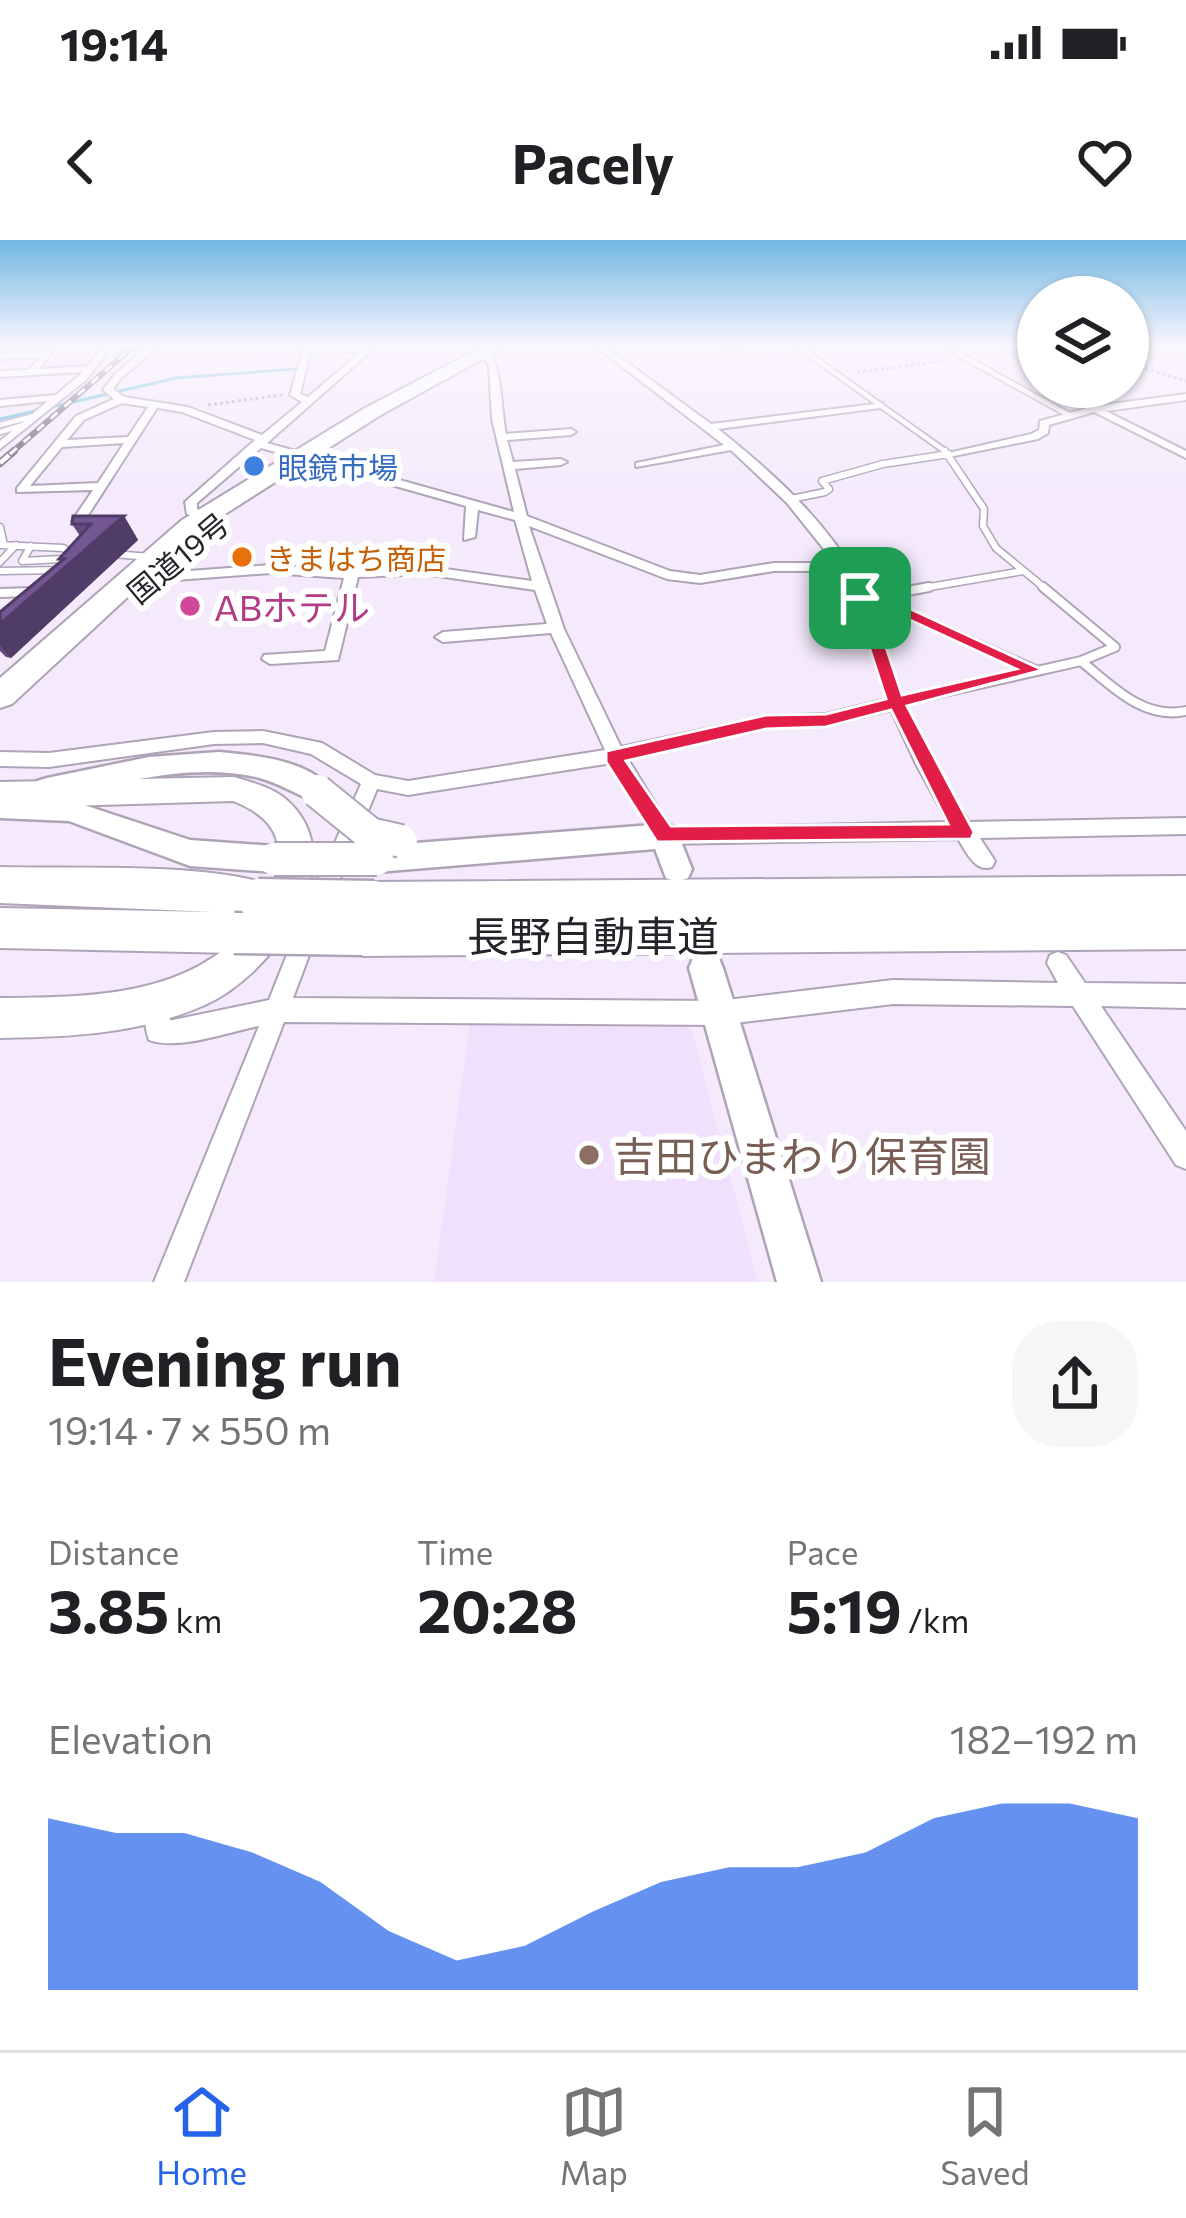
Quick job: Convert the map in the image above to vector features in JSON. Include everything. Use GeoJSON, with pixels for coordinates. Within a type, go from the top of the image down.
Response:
{"type":"FeatureCollection","features":[{"type":"Feature","properties":{"kind":"highway","name":"国道19号"},"geometry":{"type":"LineString","coordinates":[[0,696],[210,519],[405,395]]}},
{"type":"Feature","properties":{"kind":"highway","name":"国道19号"},"geometry":{"type":"LineString","coordinates":[[0,724],[149,567]]}},
{"type":"Feature","properties":{"kind":"highway","name":"長野自動車道"},"geometry":{"type":"LineString","coordinates":[[379,884],[1186,929]]}},
{"type":"Feature","properties":{"kind":"highway","name":"長野自動車道"},"geometry":{"type":"LineString","coordinates":[[0,928],[228,922],[379,884],[1186,895]]}},
{"type":"Feature","properties":{"kind":"highway","name":"長野自動車道"},"geometry":{"type":"LineString","coordinates":[[0,890],[228,922]]}},
{"type":"Feature","properties":{"kind":"highway"},"geometry":{"type":"LineString","coordinates":[[0,939],[228,922]]}},
{"type":"Feature","properties":{"kind":"main road"},"geometry":{"type":"LineString","coordinates":[[0,1018],[96,1015],[158,1004],[211,981],[260,940],[283,904],[297,854],[285,813],[264,798],[219,788],[8,798]]}},
{"type":"Feature","properties":{"kind":"street"},"geometry":{"type":"LineString","coordinates":[[0,446],[62,395]]}},
{"type":"Feature","properties":{"kind":"street"},"geometry":{"type":"LineString","coordinates":[[114,395],[122,400],[184,409],[302,458],[521,518],[682,578],[811,564],[844,566]]}},
{"type":"Feature","properties":{"kind":"street"},"geometry":{"type":"LineString","coordinates":[[210,519],[191,511],[191,502],[306,395]]}},
{"type":"Feature","properties":{"kind":"street"},"geometry":{"type":"LineString","coordinates":[[494,395],[521,518],[557,628],[613,757],[665,836],[677,869]]}},
{"type":"Feature","properties":{"kind":"street"},"geometry":{"type":"LineString","coordinates":[[665,395],[733,446],[791,499],[867,598],[896,703],[963,832],[986,861]]}},
{"type":"Feature","properties":{"kind":"street"},"geometry":{"type":"LineString","coordinates":[[0,404],[59,397]]}},
{"type":"Feature","properties":{"kind":"street"},"geometry":{"type":"LineString","coordinates":[[949,454],[1034,437],[1044,431],[1043,422],[1186,397]]}},
{"type":"Feature","properties":{"kind":"street"},"geometry":{"type":"LineString","coordinates":[[98,486],[22,490],[80,418],[122,400]]}},
{"type":"Feature","properties":{"kind":"street"},"geometry":{"type":"LineString","coordinates":[[710,427],[880,405]]}},
{"type":"Feature","properties":{"kind":"street"},"geometry":{"type":"LineString","coordinates":[[80,537],[89,525],[78,521],[153,406]]}},
{"type":"Feature","properties":{"kind":"street"},"geometry":{"type":"LineString","coordinates":[[1095,410],[1186,455]]}},
{"type":"Feature","properties":{"kind":"street"},"geometry":{"type":"LineString","coordinates":[[502,437],[571,432]]}},
{"type":"Feature","properties":{"kind":"street"},"geometry":{"type":"LineString","coordinates":[[59,444],[129,440]]}},
{"type":"Feature","properties":{"kind":"street"},"geometry":{"type":"LineString","coordinates":[[640,465],[733,446]]}},
{"type":"Feature","properties":{"kind":"street"},"geometry":{"type":"LineString","coordinates":[[509,466],[561,462]]}},
{"type":"Feature","properties":{"kind":"street"},"geometry":{"type":"LineString","coordinates":[[392,500],[401,482]]}},
{"type":"Feature","properties":{"kind":"street"},"geometry":{"type":"LineString","coordinates":[[470,537],[472,503]]}},
{"type":"Feature","properties":{"kind":"street"},"geometry":{"type":"LineString","coordinates":[[149,567],[456,572],[542,587]]}},
{"type":"Feature","properties":{"kind":"street"},"geometry":{"type":"LineString","coordinates":[[270,659],[332,656],[352,573]]}},
{"type":"Feature","properties":{"kind":"street"},"geometry":{"type":"LineString","coordinates":[[443,637],[557,628]]}},
{"type":"Feature","properties":{"kind":"street"},"geometry":{"type":"LineString","coordinates":[[0,759],[49,760],[214,738],[263,737],[316,748],[371,781],[408,788],[613,757],[766,722],[826,720],[896,703]]}},
{"type":"Feature","properties":{"kind":"street"},"geometry":{"type":"LineString","coordinates":[[8,798],[121,772],[198,764],[270,770],[317,791],[370,834],[379,884]]}},
{"type":"Feature","properties":{"kind":"street"},"geometry":{"type":"LineString","coordinates":[[170,1282],[371,781]]}},
{"type":"Feature","properties":{"kind":"street"},"geometry":{"type":"LineString","coordinates":[[8,798],[70,809],[190,853],[274,859],[379,884],[588,840],[1186,826]]}},
{"type":"Feature","properties":{"kind":"street"},"geometry":{"type":"LineString","coordinates":[[1058,963],[1183,1147]]}},
{"type":"Feature","properties":{"kind":"street"},"geometry":{"type":"LineString","coordinates":[[706,968],[799,1282]]}},
{"type":"Feature","properties":{"kind":"street"},"geometry":{"type":"LineString","coordinates":[[158,1004],[158,1030],[173,1032],[277,1010],[719,1013],[893,992],[1186,996]]}},
{"type":"Feature","properties":{"kind":"lane"},"geometry":{"type":"LineString","coordinates":[[865,395],[949,454],[984,509],[983,526],[996,548],[1115,647],[1081,661],[896,703]]}},
{"type":"Feature","properties":{"kind":"lane"},"geometry":{"type":"LineString","coordinates":[[1031,395],[1069,416]]}},
{"type":"Feature","properties":{"kind":"lane"},"geometry":{"type":"LineString","coordinates":[[0,428],[30,420]]}},
{"type":"Feature","properties":{"kind":"lane"},"geometry":{"type":"LineString","coordinates":[[791,499],[830,489],[823,481],[883,464],[949,454]]}},
{"type":"Feature","properties":{"kind":"lane"},"geometry":{"type":"LineString","coordinates":[[0,527],[2,545],[63,548],[78,558],[99,554],[149,567]]}},
{"type":"Feature","properties":{"kind":"lane"},"geometry":{"type":"LineString","coordinates":[[0,567],[16,545]]}},
{"type":"Feature","properties":{"kind":"lane"},"geometry":{"type":"LineString","coordinates":[[31,546],[22,561],[56,557],[64,562],[58,570]]}},
{"type":"Feature","properties":{"kind":"lane"},"geometry":{"type":"LineString","coordinates":[[0,567],[76,570],[78,558]]}},
{"type":"Feature","properties":{"kind":"lane"},"geometry":{"type":"LineString","coordinates":[[867,598],[1023,571]]}},
{"type":"Feature","properties":{"kind":"lane"},"geometry":{"type":"LineString","coordinates":[[5,593],[23,579]]}},
{"type":"Feature","properties":{"kind":"lane"},"geometry":{"type":"LineString","coordinates":[[5,593],[32,592]]}},
{"type":"Feature","properties":{"kind":"lane"},"geometry":{"type":"LineString","coordinates":[[867,598],[1035,670]]}},
{"type":"Feature","properties":{"kind":"lane"},"geometry":{"type":"LineString","coordinates":[[1081,661],[1142,708],[1176,715],[1186,711]]}},
{"type":"Feature","properties":{"kind":"path"},"geometry":{"type":"LineString","coordinates":[[184,409],[301,398]]}},
{"type":"Feature","properties":{"kind":"shaded area","name":"吉田ひまわり保育園"},"geometry":{"type":"Polygon","coordinates":[[[682,1021],[692,1031],[758,1282],[434,1282],[470,1022],[682,1021]]]}},
{"type":"Feature","properties":{"kind":"building"},"geometry":{"type":"Polygon","coordinates":[[[73,516],[124,516],[0,624],[0,612],[64,559],[59,559],[91,524],[72,524],[73,516]]]}},
{"type":"Feature","properties":{"kind":"waterway"},"geometry":{"type":"LineString","coordinates":[[0,419],[105,395]]}},
{"type":"Feature","properties":{"kind":"railway"},"geometry":{"type":"LineString","coordinates":[[10,454],[78,395]]}},
{"type":"Feature","properties":{"kind":"railway"},"geometry":{"type":"LineString","coordinates":[[0,463],[14,451]]}},
{"type":"Feature","properties":{"kind":"place","name":"眼鏡市場"},"geometry":{"type":"Point","coordinates":[254,466]}},
{"type":"Feature","properties":{"kind":"place","name":"きまはち商店"},"geometry":{"type":"Point","coordinates":[242,557]}},
{"type":"Feature","properties":{"kind":"place","name":"ABホテル"},"geometry":{"type":"Point","coordinates":[190,606]}},
{"type":"Feature","properties":{"kind":"place","name":"吉田ひまわり保育園"},"geometry":{"type":"Point","coordinates":[589,1155]}},
{"type":"Feature","properties":{"kind":"route"},"geometry":{"type":"LineString","coordinates":[[860,598],[873,598],[1035,670],[896,703],[963,832],[665,836],[613,757],[766,722],[826,720],[896,703],[860,598]]}}]}
